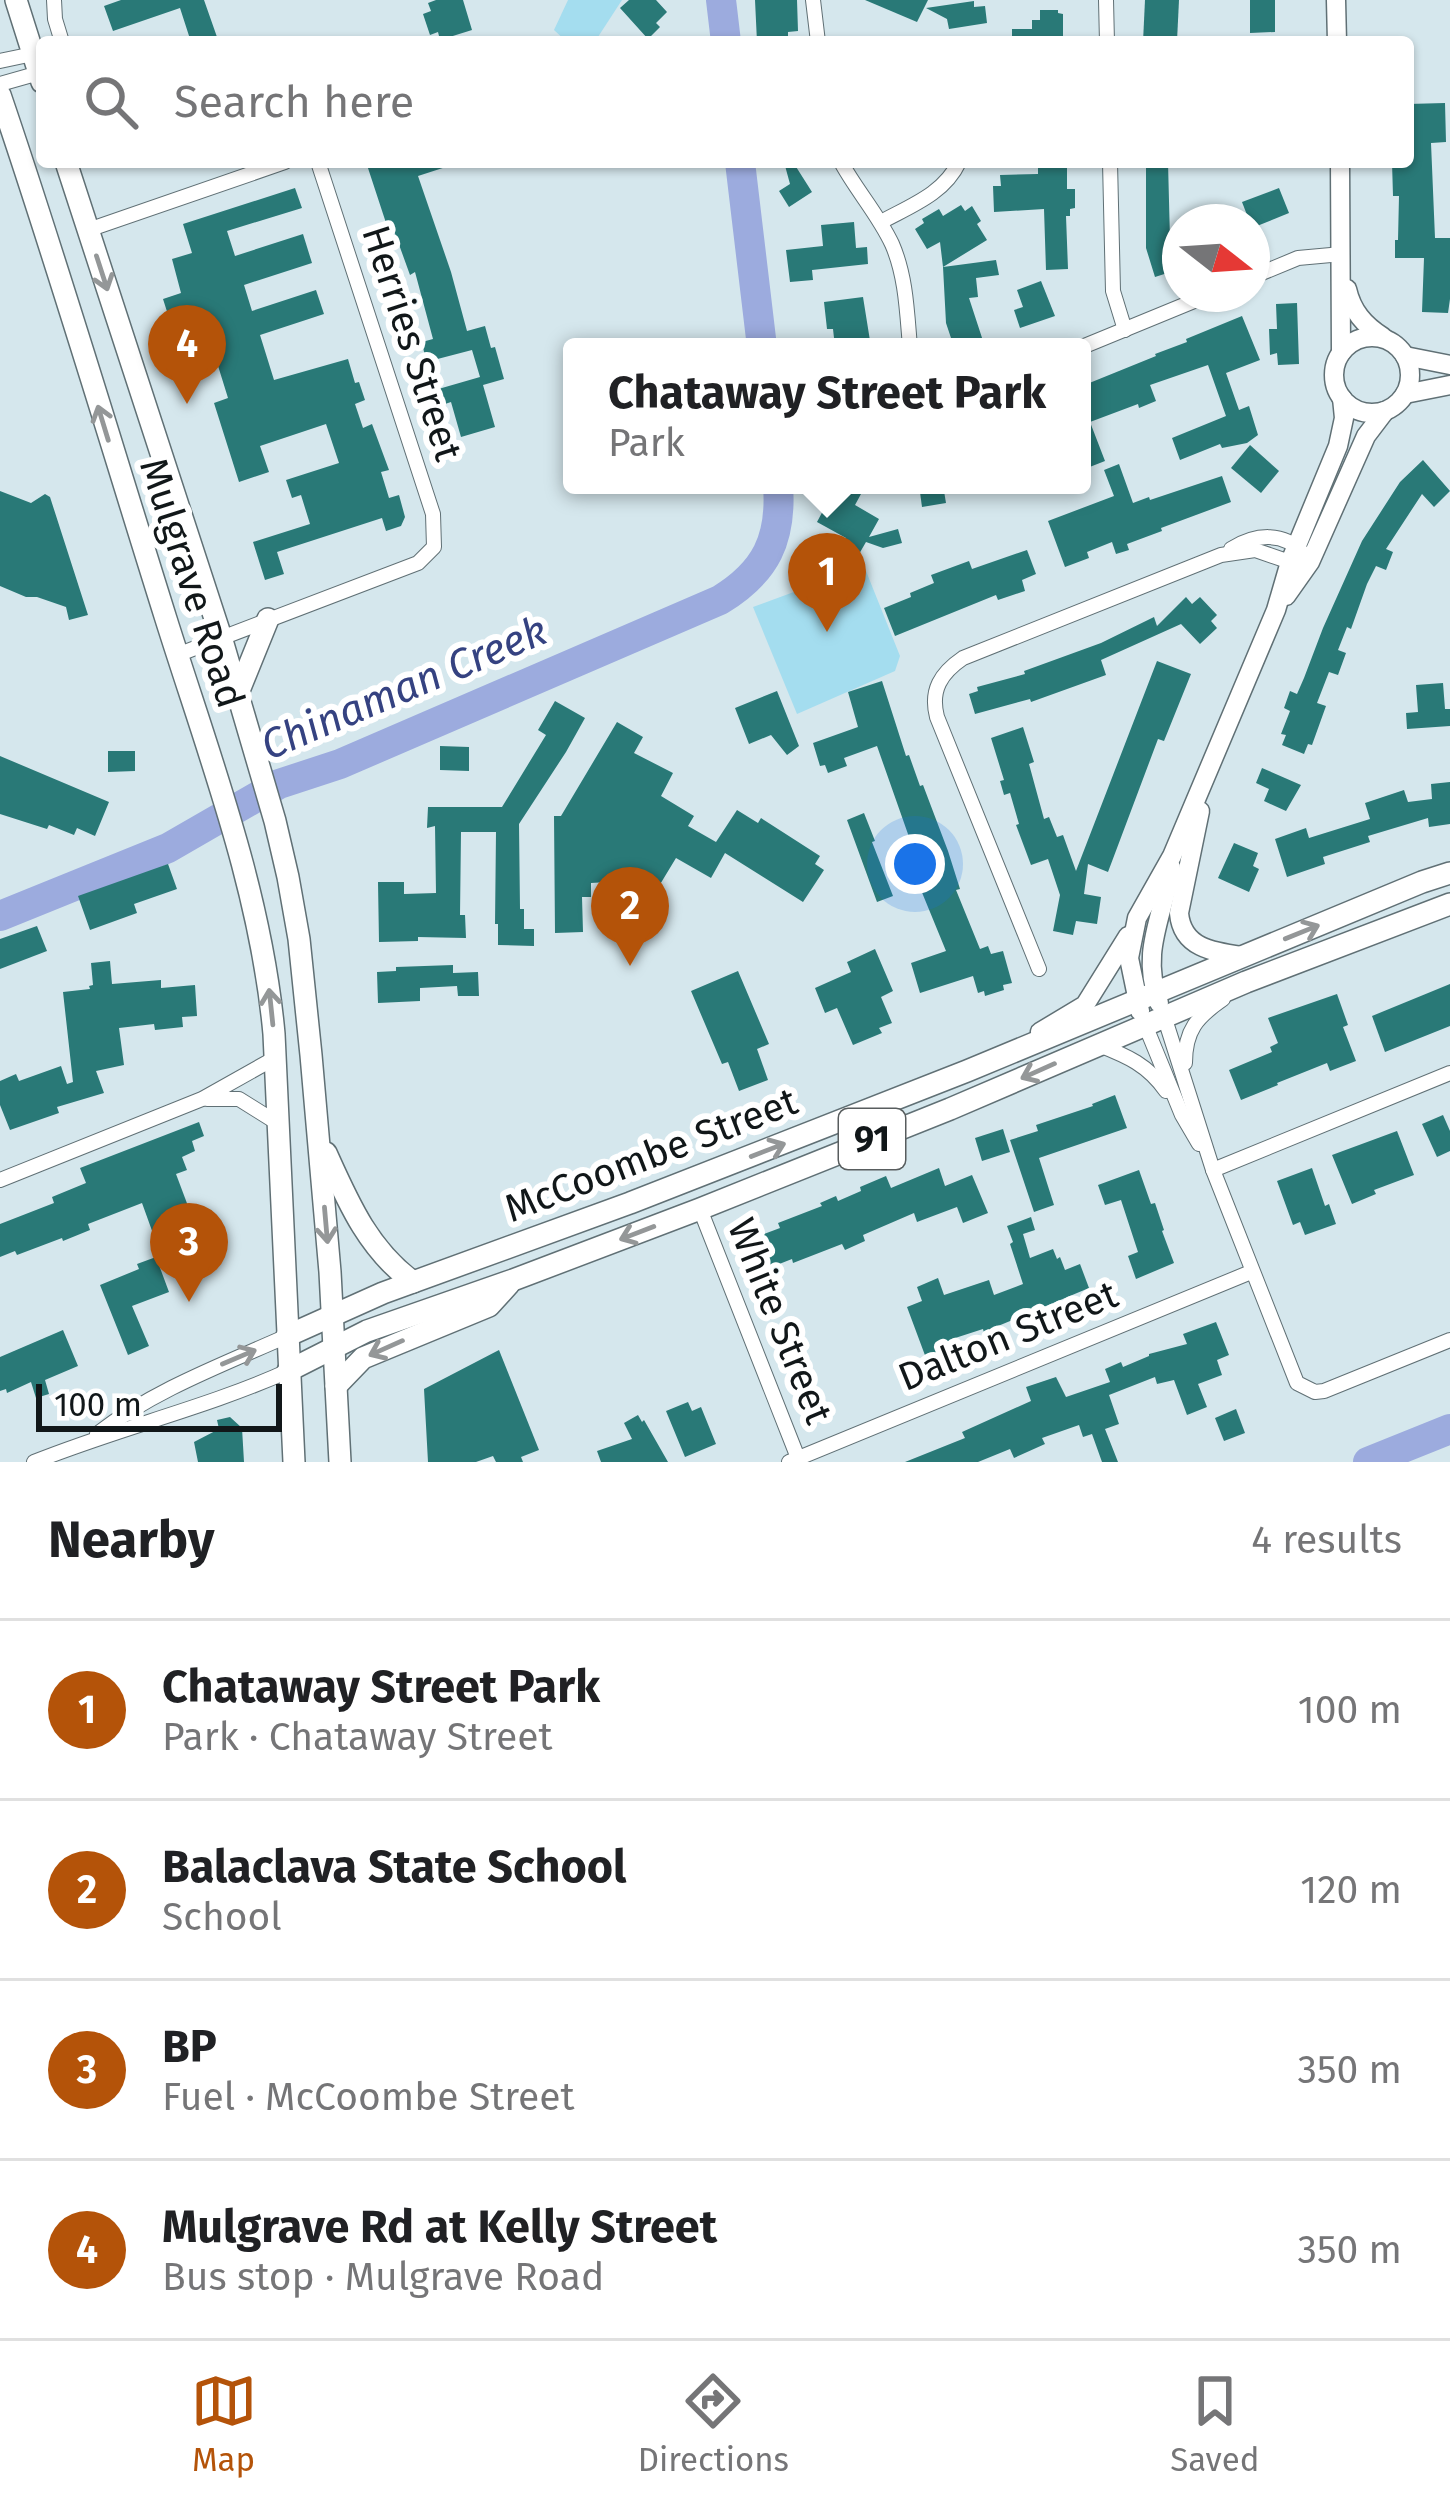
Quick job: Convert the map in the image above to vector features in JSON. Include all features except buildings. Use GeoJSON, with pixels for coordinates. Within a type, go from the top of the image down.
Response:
{"type":"FeatureCollection","features":[{"type":"Feature","properties":{"kind":"main road"},"geometry":{"type":"LineString","coordinates":[[16,0],[36,64]]}},
{"type":"Feature","properties":{"kind":"main road","name":"Mulgrave Road"},"geometry":{"type":"LineString","coordinates":[[0,95],[8,138],[222,796],[261,937],[275,1058],[293,1462]]}},
{"type":"Feature","properties":{"kind":"main road","name":"Mulgrave Road"},"geometry":{"type":"LineString","coordinates":[[69,168],[272,807],[299,939],[319,1136],[340,1462]]}},
{"type":"Feature","properties":{"kind":"main road"},"geometry":{"type":"LineString","coordinates":[[238,693],[268,619]]}},
{"type":"Feature","properties":{"kind":"main road","name":"McCoombe Street"},"geometry":{"type":"LineString","coordinates":[[287,1336],[413,1282],[967,1071],[1450,872]]}},
{"type":"Feature","properties":{"kind":"main road","name":"McCoombe Street"},"geometry":{"type":"LineString","coordinates":[[289,1371],[374,1328],[700,1209],[950,1109],[1246,982],[1450,904]]}},
{"type":"Feature","properties":{"kind":"main road"},"geometry":{"type":"LineString","coordinates":[[319,1136],[364,1231],[413,1282]]}},
{"type":"Feature","properties":{"kind":"main road"},"geometry":{"type":"LineString","coordinates":[[336,1386],[363,1358],[489,1306],[513,1280]]}},
{"type":"Feature","properties":{"kind":"street"},"geometry":{"type":"LineString","coordinates":[[54,0],[60,36]]}},
{"type":"Feature","properties":{"kind":"street"},"geometry":{"type":"LineString","coordinates":[[813,0],[817,36]]}},
{"type":"Feature","properties":{"kind":"street"},"geometry":{"type":"LineString","coordinates":[[1106,0],[1107,36]]}},
{"type":"Feature","properties":{"kind":"street"},"geometry":{"type":"LineString","coordinates":[[1336,0],[1337,36]]}},
{"type":"Feature","properties":{"kind":"street"},"geometry":{"type":"LineString","coordinates":[[0,61],[36,70]]}},
{"type":"Feature","properties":{"kind":"street"},"geometry":{"type":"LineString","coordinates":[[0,84],[36,71]]}},
{"type":"Feature","properties":{"kind":"street"},"geometry":{"type":"LineString","coordinates":[[88,230],[268,168]]}},
{"type":"Feature","properties":{"kind":"street","name":"Herries Street"},"geometry":{"type":"LineString","coordinates":[[268,619],[418,563],[434,547],[433,514],[320,168]]}},
{"type":"Feature","properties":{"kind":"street"},"geometry":{"type":"LineString","coordinates":[[845,168],[881,222],[898,261],[909,338]]}},
{"type":"Feature","properties":{"kind":"street"},"geometry":{"type":"LineString","coordinates":[[881,222],[933,194],[955,168]]}},
{"type":"Feature","properties":{"kind":"street"},"geometry":{"type":"LineString","coordinates":[[1110,168],[1113,292],[1125,330]]}},
{"type":"Feature","properties":{"kind":"street"},"geometry":{"type":"LineString","coordinates":[[967,1071],[1085,1005],[1100,984],[1172,856],[1299,557],[1344,418],[1334,376],[1341,353],[1340,168]]}},
{"type":"Feature","properties":{"kind":"street"},"geometry":{"type":"LineString","coordinates":[[1270,270],[1298,258],[1342,254]]}},
{"type":"Feature","properties":{"kind":"street"},"geometry":{"type":"LineString","coordinates":[[1299,557],[1366,436],[1385,411],[1397,404],[1410,382],[1405,356],[1367,326],[1354,309],[1342,254]]}},
{"type":"Feature","properties":{"kind":"street"},"geometry":{"type":"LineString","coordinates":[[1091,343],[1168,312]]}},
{"type":"Feature","properties":{"kind":"street"},"geometry":{"type":"LineString","coordinates":[[1341,353],[1360,338],[1386,339]]}},
{"type":"Feature","properties":{"kind":"street"},"geometry":{"type":"LineString","coordinates":[[1405,356],[1450,365]]}},
{"type":"Feature","properties":{"kind":"street"},"geometry":{"type":"LineString","coordinates":[[1405,394],[1450,386]]}},
{"type":"Feature","properties":{"kind":"street"},"geometry":{"type":"LineString","coordinates":[[1342,398],[1361,412],[1385,411]]}},
{"type":"Feature","properties":{"kind":"street"},"geometry":{"type":"LineString","coordinates":[[1039,969],[937,717],[934,692],[945,673],[963,658],[1221,555],[1246,549],[1299,557]]}},
{"type":"Feature","properties":{"kind":"street"},"geometry":{"type":"LineString","coordinates":[[177,655],[268,619]]}},
{"type":"Feature","properties":{"kind":"street"},"geometry":{"type":"LineString","coordinates":[[1208,771],[1180,924],[1207,951],[1242,956]]}},
{"type":"Feature","properties":{"kind":"street"},"geometry":{"type":"LineString","coordinates":[[1146,998],[1151,947],[1167,894],[1172,856]]}},
{"type":"Feature","properties":{"kind":"street"},"geometry":{"type":"LineString","coordinates":[[1137,919],[1129,958],[1155,1023],[1182,1115]]}},
{"type":"Feature","properties":{"kind":"street"},"geometry":{"type":"LineString","coordinates":[[1185,1079],[1185,1046],[1191,1026],[1246,982]]}},
{"type":"Feature","properties":{"kind":"street"},"geometry":{"type":"LineString","coordinates":[[1155,1023],[1185,1079],[1213,1170],[1292,1376],[1306,1389],[1324,1391],[1450,1340]]}},
{"type":"Feature","properties":{"kind":"street"},"geometry":{"type":"LineString","coordinates":[[1099,1045],[1148,1069],[1182,1115],[1213,1170]]}},
{"type":"Feature","properties":{"kind":"street"},"geometry":{"type":"LineString","coordinates":[[0,1180],[202,1099],[275,1058]]}},
{"type":"Feature","properties":{"kind":"street"},"geometry":{"type":"LineString","coordinates":[[1213,1170],[1450,1073]]}},
{"type":"Feature","properties":{"kind":"street"},"geometry":{"type":"LineString","coordinates":[[202,1099],[239,1100],[279,1124]]}},
{"type":"Feature","properties":{"kind":"street","name":"White Street"},"geometry":{"type":"LineString","coordinates":[[700,1209],[794,1460]]}},
{"type":"Feature","properties":{"kind":"street","name":"Dalton Street"},"geometry":{"type":"LineString","coordinates":[[794,1460],[1251,1272]]}},
{"type":"Feature","properties":{"kind":"street","name":"McCoombe Street"},"geometry":{"type":"LineString","coordinates":[[88,1441],[115,1420],[192,1377],[287,1336]]}},
{"type":"Feature","properties":{"kind":"street","name":"McCoombe Street"},"geometry":{"type":"LineString","coordinates":[[34,1462],[289,1371]]}},
{"type":"Feature","properties":{"kind":"shaded area"},"geometry":{"type":"Polygon","coordinates":[[[568,0],[622,0],[599,36],[560,36],[554,30],[568,0]]]}},
{"type":"Feature","properties":{"kind":"shaded area"},"geometry":{"type":"Polygon","coordinates":[[[864,566],[900,656],[895,671],[797,714],[753,607],[864,566]]]}},
{"type":"Feature","properties":{"kind":"waterway","name":"Chinaman Creek"},"geometry":{"type":"LineString","coordinates":[[721,0],[725,36]]}},
{"type":"Feature","properties":{"kind":"waterway","name":"Chinaman Creek"},"geometry":{"type":"LineString","coordinates":[[741,168],[761,338]]}},
{"type":"Feature","properties":{"kind":"waterway","name":"Chinaman Creek"},"geometry":{"type":"LineString","coordinates":[[0,916],[168,848],[279,784],[340,764],[720,600],[749,578],[768,552],[778,494]]}},
{"type":"Feature","properties":{"kind":"waterway"},"geometry":{"type":"LineString","coordinates":[[1368,1462],[1450,1429]]}},
{"type":"Feature","properties":{"kind":"place","name":"Mulgrave Rd at Kelly Street"},"geometry":{"type":"Point","coordinates":[187,404]}},
{"type":"Feature","properties":{"kind":"place","name":"Chataway Street Park"},"geometry":{"type":"Point","coordinates":[827,632]}},
{"type":"Feature","properties":{"kind":"place","name":"Balaclava State School"},"geometry":{"type":"Point","coordinates":[630,966]}},
{"type":"Feature","properties":{"kind":"place","name":"BP"},"geometry":{"type":"Point","coordinates":[189,1302]}}]}
